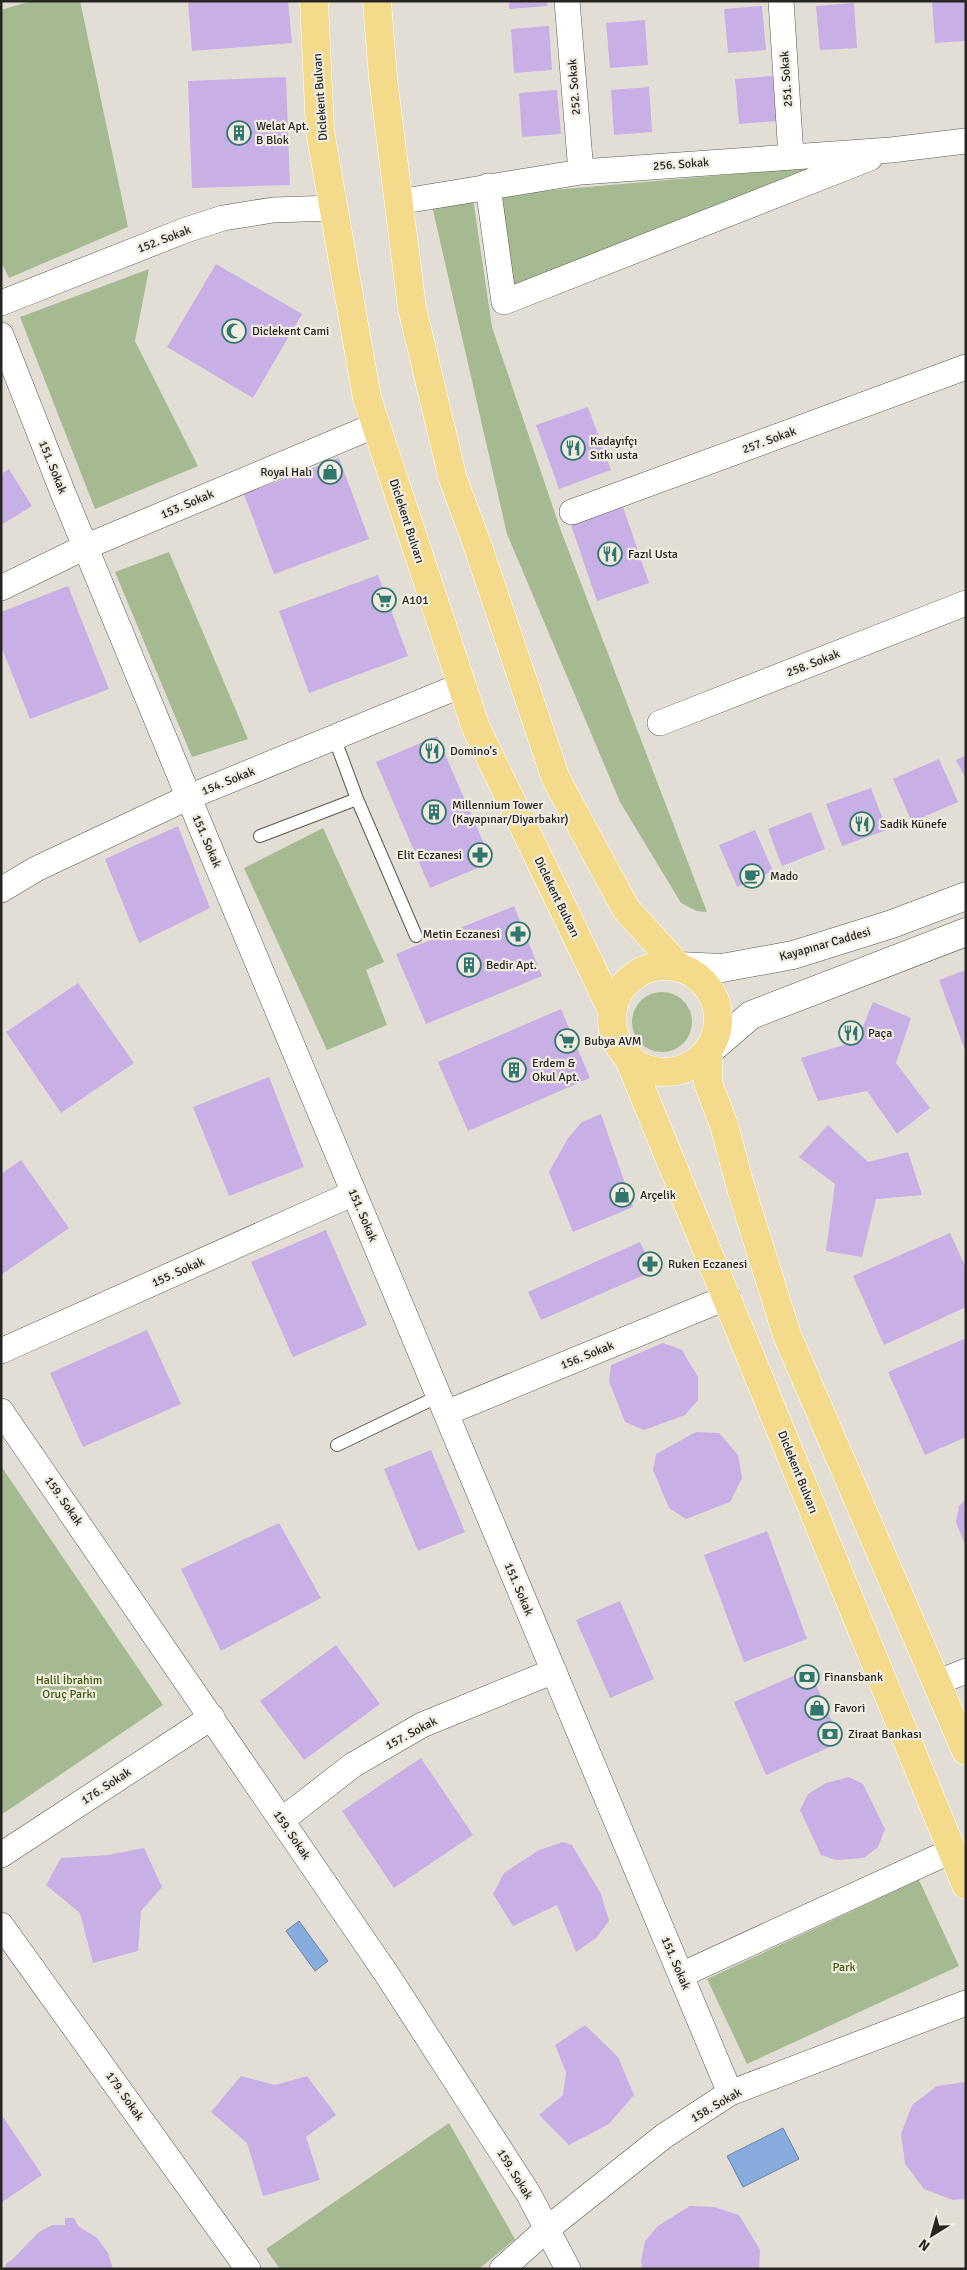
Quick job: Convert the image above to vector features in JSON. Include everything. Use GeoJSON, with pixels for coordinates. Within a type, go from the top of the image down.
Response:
{"type":"FeatureCollection","features":[{"type":"Feature","properties":{"kind":"main road","name":"Diclekent Bulvarı"},"geometry":{"type":"LineString","coordinates":[[314,1],[320,131],[367,398],[476,728],[612,1010]]}},
{"type":"Feature","properties":{"kind":"main road"},"geometry":{"type":"LineString","coordinates":[[377,1],[383,78],[412,308],[453,479],[476,541],[556,779],[626,909],[678,966]]}},
{"type":"Feature","properties":{"kind":"main road","name":"Kayapınar Caddesi"},"geometry":{"type":"LineString","coordinates":[[678,966],[722,968],[793,955],[892,924],[966,896]]}},
{"type":"Feature","properties":{"kind":"main road"},"geometry":{"type":"LineString","coordinates":[[966,932],[751,1015],[708,1052],[695,1064],[679,1071],[661,1072],[644,1068],[629,1058],[617,1041],[612,1028],[612,1010],[617,993],[628,980],[642,970],[660,965],[678,966],[695,973],[708,985],[716,1000],[719,1018],[717,1036],[708,1052],[708,1083],[724,1125],[740,1185],[787,1335],[966,1751]]}},
{"type":"Feature","properties":{"kind":"main road","name":"Diclekent Bulvarı"},"geometry":{"type":"LineString","coordinates":[[629,1058],[966,1885]]}},
{"type":"Feature","properties":{"kind":"street","name":"252. Sokak"},"geometry":{"type":"LineString","coordinates":[[567,1],[581,172]]}},
{"type":"Feature","properties":{"kind":"street","name":"251. Sokak"},"geometry":{"type":"LineString","coordinates":[[781,1],[791,156]]}},
{"type":"Feature","properties":{"kind":"street","name":"256. Sokak"},"geometry":{"type":"LineString","coordinates":[[398,202],[581,172],[891,150],[966,141]]}},
{"type":"Feature","properties":{"kind":"street"},"geometry":{"type":"LineString","coordinates":[[488,186],[504,302],[891,150]]}},
{"type":"Feature","properties":{"kind":"street","name":"152. Sokak"},"geometry":{"type":"LineString","coordinates":[[1,303],[186,230],[223,218],[273,210],[334,208]]}},
{"type":"Feature","properties":{"kind":"street","name":"151. Sokak"},"geometry":{"type":"LineString","coordinates":[[1,335],[85,546],[189,797],[730,2093]]}},
{"type":"Feature","properties":{"kind":"street","name":"257. Sokak"},"geometry":{"type":"LineString","coordinates":[[572,512],[966,367]]}},
{"type":"Feature","properties":{"kind":"street","name":"153. Sokak"},"geometry":{"type":"LineString","coordinates":[[1,588],[85,546],[376,425]]}},
{"type":"Feature","properties":{"kind":"street","name":"258. Sokak"},"geometry":{"type":"LineString","coordinates":[[660,723],[966,603]]}},
{"type":"Feature","properties":{"kind":"street","name":"154. Sokak"},"geometry":{"type":"LineString","coordinates":[[1,890],[36,869],[189,797],[462,685]]}},
{"type":"Feature","properties":{"kind":"street","name":"155. Sokak"},"geometry":{"type":"LineString","coordinates":[[1,1351],[354,1193]]}},
{"type":"Feature","properties":{"kind":"street","name":"156. Sokak"},"geometry":{"type":"LineString","coordinates":[[442,1404],[728,1297]]}},
{"type":"Feature","properties":{"kind":"street","name":"159. Sokak"},"geometry":{"type":"LineString","coordinates":[[1,1411],[388,1976],[528,2193],[568,2269]]}},
{"type":"Feature","properties":{"kind":"street","name":"157. Sokak"},"geometry":{"type":"LineString","coordinates":[[282,1820],[353,1765],[422,1725],[554,1671]]}},
{"type":"Feature","properties":{"kind":"street"},"geometry":{"type":"LineString","coordinates":[[936,1683],[966,1672]]}},
{"type":"Feature","properties":{"kind":"street","name":"176. Sokak"},"geometry":{"type":"LineString","coordinates":[[1,1855],[212,1717]]}},
{"type":"Feature","properties":{"kind":"street"},"geometry":{"type":"LineString","coordinates":[[681,1975],[951,1851]]}},
{"type":"Feature","properties":{"kind":"street","name":"179. Sokak"},"geometry":{"type":"LineString","coordinates":[[1,1924],[248,2269]]}},
{"type":"Feature","properties":{"kind":"street","name":"158. Sokak"},"geometry":{"type":"LineString","coordinates":[[502,2269],[547,2229],[664,2136],[730,2093],[966,2003]]}},
{"type":"Feature","properties":{"kind":"lane"},"geometry":{"type":"LineString","coordinates":[[334,737],[357,799],[416,936]]}},
{"type":"Feature","properties":{"kind":"lane"},"geometry":{"type":"LineString","coordinates":[[260,836],[357,799]]}},
{"type":"Feature","properties":{"kind":"lane"},"geometry":{"type":"LineString","coordinates":[[337,1445],[442,1404]]}},
{"type":"Feature","properties":{"kind":"green space"},"geometry":{"type":"Polygon","coordinates":[[[31,1],[80,1],[128,227],[9,278],[1,262],[1,10],[31,1]]]}},
{"type":"Feature","properties":{"kind":"green space"},"geometry":{"type":"Polygon","coordinates":[[[805,168],[807,175],[510,289],[497,195],[805,168]]]}},
{"type":"Feature","properties":{"kind":"green space"},"geometry":{"type":"Polygon","coordinates":[[[473,199],[492,327],[561,531],[707,912],[697,911],[681,903],[620,802],[507,534],[432,206],[473,199]]]}},
{"type":"Feature","properties":{"kind":"green space"},"geometry":{"type":"Polygon","coordinates":[[[149,269],[135,341],[198,466],[95,509],[20,317],[149,269]]]}},
{"type":"Feature","properties":{"kind":"green space"},"geometry":{"type":"Polygon","coordinates":[[[169,552],[248,739],[192,757],[115,572],[169,552]]]}},
{"type":"Feature","properties":{"kind":"green space"},"geometry":{"type":"Polygon","coordinates":[[[323,828],[384,962],[366,970],[387,1025],[327,1050],[244,868],[323,828]]]}},
{"type":"Feature","properties":{"kind":"green space"},"geometry":{"type":"Polygon","coordinates":[[[662,992],[679,997],[687,1005],[692,1022],[687,1039],[679,1047],[662,1052],[645,1047],[637,1039],[632,1022],[637,1005],[645,997],[662,992]]]}},
{"type":"Feature","properties":{"kind":"green space","name":"Halil İbrahim Oruç Parkı"},"geometry":{"type":"Polygon","coordinates":[[[1,1466],[163,1705],[1,1815],[1,1466]]]}},
{"type":"Feature","properties":{"kind":"green space","name":"Park"},"geometry":{"type":"Polygon","coordinates":[[[919,1880],[959,1966],[747,2064],[707,1979],[919,1880]]]}},
{"type":"Feature","properties":{"kind":"green space"},"geometry":{"type":"Polygon","coordinates":[[[449,2123],[515,2239],[479,2269],[280,2269],[266,2249],[449,2123]]]}},
{"type":"Feature","properties":{"kind":"water"},"geometry":{"type":"Polygon","coordinates":[[[299,1921],[328,1961],[315,1971],[286,1931],[299,1921]]]}},
{"type":"Feature","properties":{"kind":"water"},"geometry":{"type":"Polygon","coordinates":[[[783,2128],[799,2159],[743,2187],[727,2156],[783,2128]]]}},
{"type":"Feature","properties":{"kind":"building"},"geometry":{"type":"Polygon","coordinates":[[[188,1],[288,1],[292,43],[192,51],[188,1]]]}},
{"type":"Feature","properties":{"kind":"building"},"geometry":{"type":"Polygon","coordinates":[[[509,1],[547,1],[547,6],[509,9],[509,1]]]}},
{"type":"Feature","properties":{"kind":"building"},"geometry":{"type":"Polygon","coordinates":[[[932,1],[966,1],[966,41],[935,43],[932,1]]]}},
{"type":"Feature","properties":{"kind":"building"},"geometry":{"type":"Polygon","coordinates":[[[854,3],[857,48],[820,50],[816,6],[854,3]]]}},
{"type":"Feature","properties":{"kind":"building"},"geometry":{"type":"Polygon","coordinates":[[[762,6],[766,50],[728,53],[724,9],[762,6]]]}},
{"type":"Feature","properties":{"kind":"building"},"geometry":{"type":"Polygon","coordinates":[[[645,20],[648,65],[610,68],[606,23],[645,20]]]}},
{"type":"Feature","properties":{"kind":"building"},"geometry":{"type":"Polygon","coordinates":[[[549,26],[552,70],[514,73],[511,29],[549,26]]]}},
{"type":"Feature","properties":{"kind":"building"},"geometry":{"type":"Polygon","coordinates":[[[773,76],[777,121],[739,124],[735,79],[773,76]]]}},
{"type":"Feature","properties":{"kind":"building","name":"Welat Apt. B Blok"},"geometry":{"type":"Polygon","coordinates":[[[286,77],[290,185],[192,188],[188,81],[286,77]]]}},
{"type":"Feature","properties":{"kind":"building"},"geometry":{"type":"Polygon","coordinates":[[[649,87],[652,132],[614,135],[611,90],[649,87]]]}},
{"type":"Feature","properties":{"kind":"building"},"geometry":{"type":"Polygon","coordinates":[[[557,90],[561,134],[522,137],[519,93],[557,90]]]}},
{"type":"Feature","properties":{"kind":"building","name":"Diclekent Cami"},"geometry":{"type":"Polygon","coordinates":[[[216,264],[302,314],[253,398],[167,347],[216,264]]]}},
{"type":"Feature","properties":{"kind":"building"},"geometry":{"type":"Polygon","coordinates":[[[588,407],[611,470],[559,489],[536,425],[588,407]]]}},
{"type":"Feature","properties":{"kind":"building"},"geometry":{"type":"Polygon","coordinates":[[[339,458],[369,539],[274,574],[244,494],[339,458]]]}},
{"type":"Feature","properties":{"kind":"building"},"geometry":{"type":"Polygon","coordinates":[[[9,469],[32,506],[1,525],[1,474],[9,469]]]}},
{"type":"Feature","properties":{"kind":"building"},"geometry":{"type":"Polygon","coordinates":[[[623,507],[649,583],[597,601],[571,525],[623,507]]]}},
{"type":"Feature","properties":{"kind":"building"},"geometry":{"type":"Polygon","coordinates":[[[378,575],[408,656],[309,693],[279,611],[378,575]]]}},
{"type":"Feature","properties":{"kind":"building"},"geometry":{"type":"Polygon","coordinates":[[[68,586],[109,689],[30,719],[1,646],[1,612],[68,586]]]}},
{"type":"Feature","properties":{"kind":"building","name":"Millennium Tower (Kayapınar/Diyarbakır)"},"geometry":{"type":"Polygon","coordinates":[[[437,736],[492,862],[430,888],[376,762],[437,736]]]}},
{"type":"Feature","properties":{"kind":"building"},"geometry":{"type":"Polygon","coordinates":[[[966,755],[966,779],[956,760],[966,755]]]}},
{"type":"Feature","properties":{"kind":"building"},"geometry":{"type":"Polygon","coordinates":[[[939,759],[958,802],[912,822],[893,779],[939,759]]]}},
{"type":"Feature","properties":{"kind":"building"},"geometry":{"type":"Polygon","coordinates":[[[871,788],[887,830],[842,846],[826,804],[871,788]]]}},
{"type":"Feature","properties":{"kind":"building"},"geometry":{"type":"Polygon","coordinates":[[[811,812],[825,849],[782,866],[768,829],[811,812]]]}},
{"type":"Feature","properties":{"kind":"building"},"geometry":{"type":"Polygon","coordinates":[[[178,826],[210,908],[139,943],[105,859],[178,826]]]}},
{"type":"Feature","properties":{"kind":"building"},"geometry":{"type":"Polygon","coordinates":[[[755,830],[773,871],[737,887],[719,845],[755,830]]]}},
{"type":"Feature","properties":{"kind":"building","name":"Bedir Apt."},"geometry":{"type":"Polygon","coordinates":[[[514,906],[542,976],[426,1024],[396,954],[514,906]]]}},
{"type":"Feature","properties":{"kind":"building"},"geometry":{"type":"Polygon","coordinates":[[[966,970],[966,1053],[939,980],[966,970]]]}},
{"type":"Feature","properties":{"kind":"building"},"geometry":{"type":"Polygon","coordinates":[[[78,983],[134,1063],[61,1113],[6,1032],[78,983]]]}},
{"type":"Feature","properties":{"kind":"building"},"geometry":{"type":"Polygon","coordinates":[[[873,1002],[911,1018],[896,1063],[930,1108],[897,1134],[867,1091],[818,1101],[801,1058],[857,1041],[873,1002]]]}},
{"type":"Feature","properties":{"kind":"building","name":"Erdem & Okul Apt."},"geometry":{"type":"Polygon","coordinates":[[[561,1009],[590,1078],[468,1131],[438,1062],[561,1009]]]}},
{"type":"Feature","properties":{"kind":"building"},"geometry":{"type":"Polygon","coordinates":[[[269,1077],[304,1167],[229,1196],[193,1107],[269,1077]]]}},
{"type":"Feature","properties":{"kind":"building"},"geometry":{"type":"Polygon","coordinates":[[[601,1114],[633,1207],[573,1232],[549,1172],[568,1138],[582,1122],[601,1114]]]}},
{"type":"Feature","properties":{"kind":"building"},"geometry":{"type":"Polygon","coordinates":[[[828,1125],[868,1162],[908,1152],[922,1195],[876,1199],[862,1257],[826,1251],[835,1184],[799,1157],[828,1125]]]}},
{"type":"Feature","properties":{"kind":"building"},"geometry":{"type":"Polygon","coordinates":[[[21,1160],[69,1228],[1,1275],[1,1174],[21,1160]]]}},
{"type":"Feature","properties":{"kind":"building"},"geometry":{"type":"Polygon","coordinates":[[[326,1230],[367,1325],[293,1357],[251,1262],[326,1230]]]}},
{"type":"Feature","properties":{"kind":"building"},"geometry":{"type":"Polygon","coordinates":[[[950,1233],[966,1268],[966,1307],[884,1345],[853,1276],[950,1233]]]}},
{"type":"Feature","properties":{"kind":"building"},"geometry":{"type":"Polygon","coordinates":[[[640,1242],[653,1271],[541,1320],[528,1292],[640,1242]]]}},
{"type":"Feature","properties":{"kind":"building"},"geometry":{"type":"Polygon","coordinates":[[[147,1330],[181,1404],[83,1447],[50,1373],[147,1330]]]}},
{"type":"Feature","properties":{"kind":"building"},"geometry":{"type":"Polygon","coordinates":[[[966,1338],[966,1437],[925,1455],[888,1372],[966,1338]]]}},
{"type":"Feature","properties":{"kind":"building"},"geometry":{"type":"Polygon","coordinates":[[[663,1343],[682,1350],[698,1377],[698,1400],[685,1415],[644,1430],[625,1422],[609,1381],[611,1365],[663,1343]]]}},
{"type":"Feature","properties":{"kind":"building"},"geometry":{"type":"Polygon","coordinates":[[[696,1432],[719,1433],[738,1455],[742,1478],[730,1502],[686,1519],[669,1508],[653,1470],[656,1454],[696,1432]]]}},
{"type":"Feature","properties":{"kind":"building"},"geometry":{"type":"Polygon","coordinates":[[[431,1450],[465,1532],[418,1551],[384,1469],[431,1450]]]}},
{"type":"Feature","properties":{"kind":"building"},"geometry":{"type":"Polygon","coordinates":[[[966,1499],[966,1547],[956,1522],[959,1506],[966,1499]]]}},
{"type":"Feature","properties":{"kind":"building"},"geometry":{"type":"Polygon","coordinates":[[[279,1523],[321,1598],[221,1651],[181,1569],[279,1523]]]}},
{"type":"Feature","properties":{"kind":"building"},"geometry":{"type":"Polygon","coordinates":[[[767,1531],[807,1639],[744,1662],[704,1555],[767,1531]]]}},
{"type":"Feature","properties":{"kind":"building"},"geometry":{"type":"Polygon","coordinates":[[[620,1601],[654,1679],[610,1698],[576,1620],[620,1601]]]}},
{"type":"Feature","properties":{"kind":"building"},"geometry":{"type":"Polygon","coordinates":[[[336,1645],[380,1704],[304,1760],[260,1701],[336,1645]]]}},
{"type":"Feature","properties":{"kind":"building"},"geometry":{"type":"Polygon","coordinates":[[[809,1669],[841,1742],[766,1775],[734,1702],[809,1669]]]}},
{"type":"Feature","properties":{"kind":"building"},"geometry":{"type":"Polygon","coordinates":[[[421,1758],[473,1835],[394,1888],[342,1811],[421,1758]]]}},
{"type":"Feature","properties":{"kind":"building"},"geometry":{"type":"Polygon","coordinates":[[[849,1777],[863,1784],[885,1829],[878,1847],[864,1858],[836,1860],[821,1855],[800,1810],[808,1794],[826,1783],[849,1777]]]}},
{"type":"Feature","properties":{"kind":"building"},"geometry":{"type":"Polygon","coordinates":[[[563,1842],[572,1845],[601,1894],[609,1921],[596,1938],[576,1952],[557,1905],[513,1926],[493,1894],[504,1873],[539,1850],[563,1842]]]}},
{"type":"Feature","properties":{"kind":"building"},"geometry":{"type":"Polygon","coordinates":[[[144,1848],[162,1887],[141,1911],[138,1951],[93,1963],[80,1913],[46,1885],[61,1858],[108,1855],[144,1848]]]}},
{"type":"Feature","properties":{"kind":"building"},"geometry":{"type":"Polygon","coordinates":[[[585,2025],[618,2057],[634,2095],[609,2124],[569,2145],[539,2115],[563,2095],[566,2072],[555,2045],[585,2025]]]}},
{"type":"Feature","properties":{"kind":"building"},"geometry":{"type":"Polygon","coordinates":[[[241,2076],[275,2085],[307,2076],[336,2115],[306,2137],[320,2180],[263,2196],[247,2143],[211,2112],[241,2076]]]}},
{"type":"Feature","properties":{"kind":"building"},"geometry":{"type":"Polygon","coordinates":[[[966,2082],[966,2199],[953,2200],[924,2189],[905,2164],[901,2134],[912,2105],[937,2086],[966,2082]]]}},
{"type":"Feature","properties":{"kind":"building"},"geometry":{"type":"Polygon","coordinates":[[[1,2114],[42,2175],[1,2203],[1,2114]]]}},
{"type":"Feature","properties":{"kind":"building"},"geometry":{"type":"Polygon","coordinates":[[[690,2206],[714,2207],[739,2215],[760,2250],[759,2269],[642,2269],[641,2261],[645,2241],[658,2226],[690,2206]]]}},
{"type":"Feature","properties":{"kind":"building"},"geometry":{"type":"Polygon","coordinates":[[[65,2218],[74,2218],[78,2226],[97,2238],[108,2253],[113,2269],[5,2269],[6,2264],[39,2232],[52,2225],[65,2225],[65,2218]]]}},
{"type":"Feature","properties":{"kind":"place","name":"Welat Apt. B Blok"},"geometry":{"type":"Point","coordinates":[239,133]}},
{"type":"Feature","properties":{"kind":"place","name":"Diclekent Cami"},"geometry":{"type":"Point","coordinates":[234,331]}},
{"type":"Feature","properties":{"kind":"place","name":"Kadayıfçı Sıtkı usta"},"geometry":{"type":"Point","coordinates":[573,448]}},
{"type":"Feature","properties":{"kind":"place","name":"Royal Halı"},"geometry":{"type":"Point","coordinates":[330,472]}},
{"type":"Feature","properties":{"kind":"place","name":"Fazıl Usta"},"geometry":{"type":"Point","coordinates":[610,554]}},
{"type":"Feature","properties":{"kind":"place","name":"A101"},"geometry":{"type":"Point","coordinates":[384,600]}},
{"type":"Feature","properties":{"kind":"place","name":"Domino's"},"geometry":{"type":"Point","coordinates":[432,751]}},
{"type":"Feature","properties":{"kind":"place","name":"Millennium Tower (Kayapınar/Diyarbakır)"},"geometry":{"type":"Point","coordinates":[434,812]}},
{"type":"Feature","properties":{"kind":"place","name":"Sadik Künefe"},"geometry":{"type":"Point","coordinates":[862,824]}},
{"type":"Feature","properties":{"kind":"place","name":"Elit Eczanesi"},"geometry":{"type":"Point","coordinates":[480,855]}},
{"type":"Feature","properties":{"kind":"place","name":"Mado"},"geometry":{"type":"Point","coordinates":[752,876]}},
{"type":"Feature","properties":{"kind":"place","name":"Metin Eczanesi"},"geometry":{"type":"Point","coordinates":[518,934]}},
{"type":"Feature","properties":{"kind":"place","name":"Bedir Apt."},"geometry":{"type":"Point","coordinates":[469,965]}},
{"type":"Feature","properties":{"kind":"place","name":"Paça"},"geometry":{"type":"Point","coordinates":[851,1033]}},
{"type":"Feature","properties":{"kind":"place","name":"Bubya AVM"},"geometry":{"type":"Point","coordinates":[567,1041]}},
{"type":"Feature","properties":{"kind":"place","name":"Erdem & Okul Apt."},"geometry":{"type":"Point","coordinates":[514,1070]}},
{"type":"Feature","properties":{"kind":"place","name":"Arçelik"},"geometry":{"type":"Point","coordinates":[622,1195]}},
{"type":"Feature","properties":{"kind":"place","name":"Ruken Eczanesi"},"geometry":{"type":"Point","coordinates":[650,1264]}},
{"type":"Feature","properties":{"kind":"place","name":"Finansbank"},"geometry":{"type":"Point","coordinates":[807,1677]}},
{"type":"Feature","properties":{"kind":"place","name":"Favori"},"geometry":{"type":"Point","coordinates":[817,1708]}},
{"type":"Feature","properties":{"kind":"place","name":"Ziraat Bankası"},"geometry":{"type":"Point","coordinates":[830,1734]}}]}
